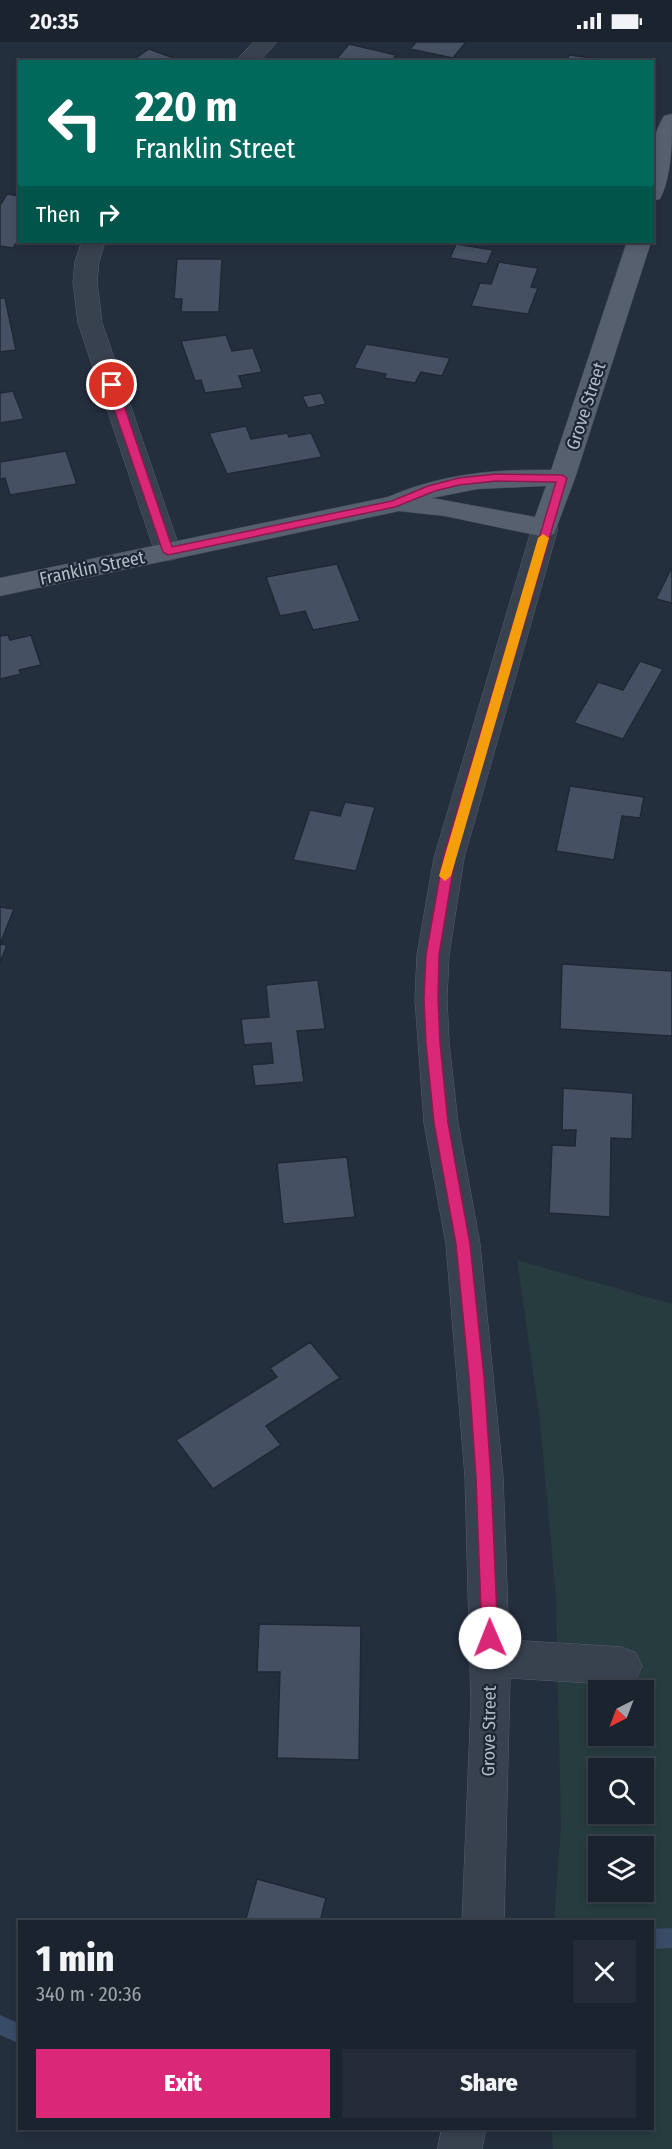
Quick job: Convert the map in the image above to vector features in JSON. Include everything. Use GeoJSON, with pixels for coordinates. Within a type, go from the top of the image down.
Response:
{"type":"FeatureCollection","features":[{"type":"Feature","properties":{"kind":"main road"},"geometry":{"type":"LineString","coordinates":[[654,188],[672,121]]}},
{"type":"Feature","properties":{"kind":"main road","name":"Grove Street"},"geometry":{"type":"LineString","coordinates":[[546,528],[639,243]]}},
{"type":"Feature","properties":{"kind":"main road","name":"Franklin Street"},"geometry":{"type":"LineString","coordinates":[[0,587],[395,504],[432,488],[469,480],[510,477],[562,478]]}},
{"type":"Feature","properties":{"kind":"main road","name":"Franklin Street"},"geometry":{"type":"LineString","coordinates":[[395,504],[445,508],[546,528]]}},
{"type":"Feature","properties":{"kind":"street"},"geometry":{"type":"LineString","coordinates":[[250,58],[266,42]]}},
{"type":"Feature","properties":{"kind":"street"},"geometry":{"type":"LineString","coordinates":[[93,243],[85,277],[90,323],[168,552]]}},
{"type":"Feature","properties":{"kind":"street","name":"Grove Street"},"geometry":{"type":"LineString","coordinates":[[483,1920],[490,1716],[484,1477],[477,1377],[463,1244],[441,1123],[431,999],[433,955],[449,858],[546,528]]}},
{"type":"Feature","properties":{"kind":"street"},"geometry":{"type":"LineString","coordinates":[[490,1659],[622,1666]]}},
{"type":"Feature","properties":{"kind":"street"},"geometry":{"type":"LineString","coordinates":[[460,2149],[464,2130]]}},
{"type":"Feature","properties":{"kind":"green space"},"geometry":{"type":"Polygon","coordinates":[[[517,1260],[672,1304],[672,2149],[553,2149],[552,2130],[654,2130],[654,1920],[554,1920],[561,1827],[556,1597],[540,1421],[517,1260]]]}},
{"type":"Feature","properties":{"kind":"building"},"geometry":{"type":"Polygon","coordinates":[[[416,42],[466,42],[453,58],[410,49],[416,42]]]}},
{"type":"Feature","properties":{"kind":"building"},"geometry":{"type":"Polygon","coordinates":[[[349,44],[396,55],[392,60],[336,60],[349,44]]]}},
{"type":"Feature","properties":{"kind":"building"},"geometry":{"type":"Polygon","coordinates":[[[149,49],[179,60],[133,60],[149,49]]]}},
{"type":"Feature","properties":{"kind":"building"},"geometry":{"type":"Polygon","coordinates":[[[569,55],[601,59],[601,60],[568,60],[569,55]]]}},
{"type":"Feature","properties":{"kind":"building"},"geometry":{"type":"Polygon","coordinates":[[[7,194],[18,196],[18,241],[13,248],[0,246],[0,205],[7,194]]]}},
{"type":"Feature","properties":{"kind":"building"},"geometry":{"type":"Polygon","coordinates":[[[456,244],[493,250],[487,264],[450,258],[456,244]]]}},
{"type":"Feature","properties":{"kind":"building"},"geometry":{"type":"Polygon","coordinates":[[[177,259],[222,259],[219,312],[181,312],[182,299],[174,299],[177,259]]]}},
{"type":"Feature","properties":{"kind":"building"},"geometry":{"type":"Polygon","coordinates":[[[499,262],[538,268],[531,287],[538,288],[528,314],[471,306],[480,283],[491,284],[499,262]]]}},
{"type":"Feature","properties":{"kind":"building"},"geometry":{"type":"Polygon","coordinates":[[[0,298],[5,298],[16,350],[0,352],[0,298]]]}},
{"type":"Feature","properties":{"kind":"building"},"geometry":{"type":"Polygon","coordinates":[[[226,335],[232,351],[253,348],[262,372],[239,376],[243,388],[205,393],[201,380],[195,381],[181,341],[226,335]]]}},
{"type":"Feature","properties":{"kind":"building"},"geometry":{"type":"Polygon","coordinates":[[[366,344],[450,358],[442,376],[421,372],[415,383],[384,378],[386,374],[354,368],[366,344]]]}},
{"type":"Feature","properties":{"kind":"building"},"geometry":{"type":"Polygon","coordinates":[[[13,391],[24,419],[0,423],[0,393],[13,391]]]}},
{"type":"Feature","properties":{"kind":"building"},"geometry":{"type":"Polygon","coordinates":[[[321,393],[326,404],[308,408],[302,396],[321,393]]]}},
{"type":"Feature","properties":{"kind":"building"},"geometry":{"type":"Polygon","coordinates":[[[246,426],[251,439],[287,433],[289,437],[311,433],[322,457],[227,474],[209,433],[246,426]]]}},
{"type":"Feature","properties":{"kind":"building"},"geometry":{"type":"Polygon","coordinates":[[[66,451],[77,484],[10,495],[5,478],[0,479],[0,462],[66,451]]]}},
{"type":"Feature","properties":{"kind":"building"},"geometry":{"type":"Polygon","coordinates":[[[337,564],[360,621],[313,630],[305,611],[280,616],[266,577],[337,564]]]}},
{"type":"Feature","properties":{"kind":"building"},"geometry":{"type":"Polygon","coordinates":[[[672,567],[672,603],[656,599],[672,567]]]}},
{"type":"Feature","properties":{"kind":"building"},"geometry":{"type":"Polygon","coordinates":[[[8,635],[10,640],[31,635],[41,665],[19,670],[21,674],[0,679],[0,636],[8,635]]]}},
{"type":"Feature","properties":{"kind":"building"},"geometry":{"type":"Polygon","coordinates":[[[640,661],[663,669],[623,739],[574,723],[598,682],[623,690],[640,661]]]}},
{"type":"Feature","properties":{"kind":"building"},"geometry":{"type":"Polygon","coordinates":[[[570,786],[644,797],[640,818],[622,816],[614,860],[556,851],[570,786]]]}},
{"type":"Feature","properties":{"kind":"building"},"geometry":{"type":"Polygon","coordinates":[[[345,802],[375,807],[356,871],[293,860],[310,810],[340,816],[345,802]]]}},
{"type":"Feature","properties":{"kind":"building"},"geometry":{"type":"Polygon","coordinates":[[[0,907],[14,909],[0,944],[0,907]]]}},
{"type":"Feature","properties":{"kind":"building"},"geometry":{"type":"Polygon","coordinates":[[[0,944],[7,945],[0,963],[0,944]]]}},
{"type":"Feature","properties":{"kind":"building"},"geometry":{"type":"Polygon","coordinates":[[[562,964],[672,971],[672,1036],[560,1029],[562,964]]]}},
{"type":"Feature","properties":{"kind":"building"},"geometry":{"type":"Polygon","coordinates":[[[318,980],[325,1029],[297,1031],[304,1082],[255,1086],[252,1065],[273,1063],[271,1043],[244,1045],[241,1019],[269,1017],[266,985],[318,980]]]}},
{"type":"Feature","properties":{"kind":"building"},"geometry":{"type":"Polygon","coordinates":[[[563,1088],[633,1093],[632,1139],[611,1138],[610,1217],[549,1213],[552,1145],[575,1146],[576,1130],[562,1130],[563,1088]]]}},
{"type":"Feature","properties":{"kind":"building"},"geometry":{"type":"Polygon","coordinates":[[[347,1157],[355,1217],[283,1224],[277,1163],[347,1157]]]}},
{"type":"Feature","properties":{"kind":"building"},"geometry":{"type":"Polygon","coordinates":[[[310,1342],[340,1378],[266,1426],[281,1445],[213,1489],[176,1440],[277,1377],[270,1368],[310,1342]]]}},
{"type":"Feature","properties":{"kind":"building"},"geometry":{"type":"Polygon","coordinates":[[[259,1624],[361,1626],[359,1760],[277,1758],[280,1672],[257,1672],[259,1624]]]}},
{"type":"Feature","properties":{"kind":"building"},"geometry":{"type":"Polygon","coordinates":[[[257,1879],[326,1898],[320,1920],[246,1920],[257,1879]]]}},
{"type":"Feature","properties":{"kind":"waterway"},"geometry":{"type":"LineString","coordinates":[[654,1939],[672,1938]]}},
{"type":"Feature","properties":{"kind":"waterway"},"geometry":{"type":"LineString","coordinates":[[0,2025],[18,2033]]}},
{"type":"Feature","properties":{"kind":"slow traffic"},"geometry":{"type":"LineString","coordinates":[[445,876],[543,538]]}},
{"type":"Feature","properties":{"kind":"route"},"geometry":{"type":"LineString","coordinates":[[112,385],[168,552],[395,504],[432,488],[459,482],[496,477],[562,478],[449,858],[433,955],[431,999],[433,1043],[441,1123],[463,1244],[477,1377],[484,1477],[490,1638]]}}]}
